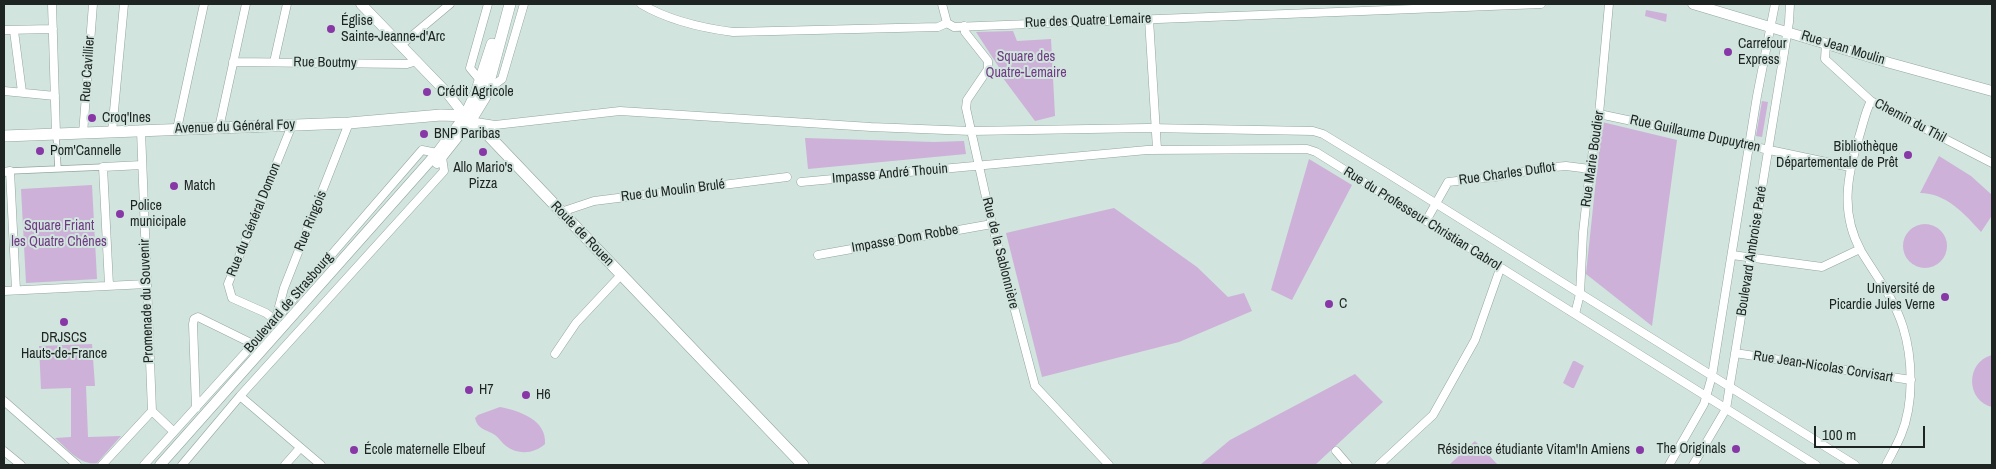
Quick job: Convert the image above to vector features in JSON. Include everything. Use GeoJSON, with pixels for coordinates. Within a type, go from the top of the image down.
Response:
{"type":"FeatureCollection","features":[{"type":"Feature","properties":{"kind":"main road","name":"Route de Rouen"},"geometry":{"type":"LineString","coordinates":[[362,4],[448,94],[468,118],[621,274],[803,465]]}},
{"type":"Feature","properties":{"kind":"main road"},"geometry":{"type":"LineString","coordinates":[[468,118],[481,106],[503,4]]}},
{"type":"Feature","properties":{"kind":"main road"},"geometry":{"type":"LineString","coordinates":[[484,85],[510,4]]}},
{"type":"Feature","properties":{"kind":"main road","name":"Rue Jean Moulin"},"geometry":{"type":"LineString","coordinates":[[1693,4],[1826,42],[1890,63],[1992,91]]}},
{"type":"Feature","properties":{"kind":"main road","name":"Avenue du Général Foy"},"geometry":{"type":"LineString","coordinates":[[4,136],[349,123],[441,115],[468,118]]}},
{"type":"Feature","properties":{"kind":"main road","name":"Boulevard de Strasbourg"},"geometry":{"type":"LineString","coordinates":[[166,465],[440,155],[468,118]]}},
{"type":"Feature","properties":{"kind":"main road","name":"Boulevard de Strasbourg"},"geometry":{"type":"LineString","coordinates":[[160,465],[440,155]]}},
{"type":"Feature","properties":{"kind":"street"},"geometry":{"type":"LineString","coordinates":[[52,4],[58,169]]}},
{"type":"Feature","properties":{"kind":"street","name":"Rue Cavillier"},"geometry":{"type":"LineString","coordinates":[[83,134],[93,4]]}},
{"type":"Feature","properties":{"kind":"street"},"geometry":{"type":"LineString","coordinates":[[112,132],[124,4]]}},
{"type":"Feature","properties":{"kind":"street"},"geometry":{"type":"LineString","coordinates":[[177,129],[204,4]]}},
{"type":"Feature","properties":{"kind":"street"},"geometry":{"type":"LineString","coordinates":[[219,128],[246,4]]}},
{"type":"Feature","properties":{"kind":"street"},"geometry":{"type":"LineString","coordinates":[[274,62],[287,4]]}},
{"type":"Feature","properties":{"kind":"street"},"geometry":{"type":"LineString","coordinates":[[401,45],[450,4]]}},
{"type":"Feature","properties":{"kind":"street"},"geometry":{"type":"LineString","coordinates":[[488,4],[470,68],[484,85],[502,79],[524,4]]}},
{"type":"Feature","properties":{"kind":"street","name":"Rue des Quatre Lemaire"},"geometry":{"type":"LineString","coordinates":[[641,4],[678,20],[710,29],[733,32],[938,27],[947,23],[954,27],[1541,4]]}},
{"type":"Feature","properties":{"kind":"street"},"geometry":{"type":"LineString","coordinates":[[942,4],[947,23]]}},
{"type":"Feature","properties":{"kind":"street","name":"Rue Marie Boudier"},"geometry":{"type":"LineString","coordinates":[[1575,314],[1580,294],[1583,233],[1590,169],[1599,114],[1609,4]]}},
{"type":"Feature","properties":{"kind":"street","name":"Boulevard Ambroise Paré"},"geometry":{"type":"LineString","coordinates":[[1670,465],[1704,404],[1712,376],[1769,25],[1775,4]]}},
{"type":"Feature","properties":{"kind":"street","name":"Boulevard Ambroise Paré"},"geometry":{"type":"LineString","coordinates":[[1693,465],[1726,409],[1790,4]]}},
{"type":"Feature","properties":{"kind":"street"},"geometry":{"type":"LineString","coordinates":[[1149,18],[1158,149]]}},
{"type":"Feature","properties":{"kind":"street","name":"Rue de la Sablonnière"},"geometry":{"type":"LineString","coordinates":[[964,26],[966,32],[988,61],[988,69],[967,100],[966,108],[992,224],[1035,386],[1109,465]]}},
{"type":"Feature","properties":{"kind":"street"},"geometry":{"type":"LineString","coordinates":[[4,30],[53,30]]}},
{"type":"Feature","properties":{"kind":"street"},"geometry":{"type":"LineString","coordinates":[[14,31],[22,92]]}},
{"type":"Feature","properties":{"kind":"street","name":"Chemin du Thil"},"geometry":{"type":"LineString","coordinates":[[1826,42],[1825,59],[1871,101],[1992,163]]}},
{"type":"Feature","properties":{"kind":"street","name":"Rue Boutmy"},"geometry":{"type":"LineString","coordinates":[[233,62],[407,64],[417,61]]}},
{"type":"Feature","properties":{"kind":"street"},"geometry":{"type":"LineString","coordinates":[[4,91],[55,96]]}},
{"type":"Feature","properties":{"kind":"street"},"geometry":{"type":"LineString","coordinates":[[1871,101],[1850,167],[1846,200],[1847,211],[1860,249],[1892,299],[1903,326],[1911,380],[1910,404],[1902,434],[1886,465]]}},
{"type":"Feature","properties":{"kind":"street"},"geometry":{"type":"LineString","coordinates":[[468,118],[483,124],[495,125],[620,112],[871,127],[971,130],[1156,128],[1313,131],[1323,134],[1435,203],[1854,465]]}},
{"type":"Feature","properties":{"kind":"street","name":"Rue Guillaume Dupuytren"},"geometry":{"type":"LineString","coordinates":[[1599,114],[1850,167]]}},
{"type":"Feature","properties":{"kind":"street","name":"Rue Ringois"},"geometry":{"type":"LineString","coordinates":[[275,320],[286,283],[349,123]]}},
{"type":"Feature","properties":{"kind":"street","name":"Rue du Général Domon"},"geometry":{"type":"LineString","coordinates":[[275,320],[232,298],[228,284],[292,125]]}},
{"type":"Feature","properties":{"kind":"street","name":"Promenade du Souvenir"},"geometry":{"type":"LineString","coordinates":[[141,131],[152,411]]}},
{"type":"Feature","properties":{"kind":"street","name":"Rue du Professeur Christian Cabrol"},"geometry":{"type":"LineString","coordinates":[[978,166],[1158,149],[1307,149],[1316,152],[1500,269],[1816,465]]}},
{"type":"Feature","properties":{"kind":"street","name":"Boulevard de Strasbourg"},"geometry":{"type":"LineString","coordinates":[[144,465],[275,320],[422,150],[440,155],[444,171],[240,396],[182,465]]}},
{"type":"Feature","properties":{"kind":"street"},"geometry":{"type":"LineString","coordinates":[[16,290],[7,172],[142,165]]}},
{"type":"Feature","properties":{"kind":"street","name":"Impasse André Thouin"},"geometry":{"type":"LineString","coordinates":[[802,182],[978,166]]}},
{"type":"Feature","properties":{"kind":"street","name":"Rue Charles Duflot"},"geometry":{"type":"LineString","coordinates":[[1426,221],[1448,182],[1495,177],[1543,168],[1566,166],[1590,169]]}},
{"type":"Feature","properties":{"kind":"street"},"geometry":{"type":"LineString","coordinates":[[102,167],[109,286]]}},
{"type":"Feature","properties":{"kind":"street","name":"Rue du Moulin Brulé"},"geometry":{"type":"LineString","coordinates":[[561,212],[594,201],[787,177]]}},
{"type":"Feature","properties":{"kind":"street","name":"Impasse Dom Robbe"},"geometry":{"type":"LineString","coordinates":[[818,255],[992,224]]}},
{"type":"Feature","properties":{"kind":"street"},"geometry":{"type":"LineString","coordinates":[[1732,255],[1822,268],[1860,249]]}},
{"type":"Feature","properties":{"kind":"street"},"geometry":{"type":"LineString","coordinates":[[1379,465],[1433,415],[1475,340],[1500,269]]}},
{"type":"Feature","properties":{"kind":"street"},"geometry":{"type":"LineString","coordinates":[[556,354],[576,323],[621,274]]}},
{"type":"Feature","properties":{"kind":"street"},"geometry":{"type":"LineString","coordinates":[[4,291],[146,284]]}},
{"type":"Feature","properties":{"kind":"street"},"geometry":{"type":"LineString","coordinates":[[196,408],[194,319],[198,317],[253,344]]}},
{"type":"Feature","properties":{"kind":"street","name":"Rue Jean-Nicolas Corvisart"},"geometry":{"type":"LineString","coordinates":[[1735,353],[1911,380]]}},
{"type":"Feature","properties":{"kind":"street"},"geometry":{"type":"LineString","coordinates":[[240,396],[321,465]]}},
{"type":"Feature","properties":{"kind":"street"},"geometry":{"type":"LineString","coordinates":[[4,401],[77,465]]}},
{"type":"Feature","properties":{"kind":"street"},"geometry":{"type":"LineString","coordinates":[[102,465],[152,411],[174,432]]}},
{"type":"Feature","properties":{"kind":"street"},"geometry":{"type":"LineString","coordinates":[[285,465],[300,448]]}},
{"type":"Feature","properties":{"kind":"street"},"geometry":{"type":"LineString","coordinates":[[4,451],[21,465]]}},
{"type":"Feature","properties":{"kind":"street"},"geometry":{"type":"LineString","coordinates":[[1336,452],[1348,465]]}},
{"type":"Feature","properties":{"kind":"green space"},"geometry":{"type":"Polygon","coordinates":[[[1646,10],[1667,14],[1666,22],[1645,16],[1646,10]]]}},
{"type":"Feature","properties":{"kind":"green space","name":"Square des Quatre-Lemaire"},"geometry":{"type":"Polygon","coordinates":[[[1013,31],[1017,41],[1051,39],[1055,116],[1035,121],[1000,74],[1002,72],[976,32],[1013,31]]]}},
{"type":"Feature","properties":{"kind":"green space"},"geometry":{"type":"Polygon","coordinates":[[[1762,101],[1768,102],[1762,137],[1756,136],[1762,101]]]}},
{"type":"Feature","properties":{"kind":"green space"},"geometry":{"type":"Polygon","coordinates":[[[1602,122],[1677,140],[1652,326],[1586,274],[1602,122]]]}},
{"type":"Feature","properties":{"kind":"green space"},"geometry":{"type":"Polygon","coordinates":[[[805,138],[934,142],[964,141],[966,154],[808,169],[805,138]]]}},
{"type":"Feature","properties":{"kind":"green space"},"geometry":{"type":"Polygon","coordinates":[[[1939,156],[1971,176],[1992,195],[1991,217],[1981,232],[1962,212],[1947,201],[1929,194],[1920,193],[1939,156]]]}},
{"type":"Feature","properties":{"kind":"green space"},"geometry":{"type":"Polygon","coordinates":[[[1309,159],[1352,185],[1292,300],[1271,290],[1309,159]]]}},
{"type":"Feature","properties":{"kind":"green space","name":"Square Friant les Quatre Chênes"},"geometry":{"type":"Polygon","coordinates":[[[92,185],[97,279],[26,283],[21,189],[92,185]]]}},
{"type":"Feature","properties":{"kind":"green space"},"geometry":{"type":"Polygon","coordinates":[[[1114,208],[1197,267],[1228,297],[1244,293],[1252,311],[1179,342],[1042,377],[1006,233],[1114,208]]]}},
{"type":"Feature","properties":{"kind":"green space"},"geometry":{"type":"Polygon","coordinates":[[[1925,224],[1937,228],[1943,234],[1947,246],[1943,258],[1937,264],[1925,268],[1913,264],[1907,258],[1903,246],[1907,234],[1913,228],[1925,224]]]}},
{"type":"Feature","properties":{"kind":"green space"},"geometry":{"type":"Polygon","coordinates":[[[92,344],[95,386],[86,386],[88,437],[121,436],[97,463],[85,462],[79,459],[55,438],[71,437],[71,388],[41,389],[39,346],[92,344]]]}},
{"type":"Feature","properties":{"kind":"green space"},"geometry":{"type":"Polygon","coordinates":[[[1992,355],[1992,407],[1983,403],[1977,397],[1973,390],[1972,381],[1977,365],[1983,359],[1992,355]]]}},
{"type":"Feature","properties":{"kind":"green space"},"geometry":{"type":"Polygon","coordinates":[[[1573,361],[1584,366],[1574,388],[1572,388],[1563,383],[1573,361]]]}},
{"type":"Feature","properties":{"kind":"green space"},"geometry":{"type":"Polygon","coordinates":[[[1355,374],[1383,402],[1315,465],[1200,465],[1230,440],[1355,374]]]}},
{"type":"Feature","properties":{"kind":"green space"},"geometry":{"type":"Polygon","coordinates":[[[500,407],[516,411],[531,418],[542,429],[545,444],[536,450],[516,451],[506,446],[495,435],[478,425],[475,418],[478,415],[500,407]]]}},
{"type":"Feature","properties":{"kind":"green space"},"geometry":{"type":"Polygon","coordinates":[[[1475,441],[1498,465],[1449,465],[1475,441]]]}},
{"type":"Feature","properties":{"kind":"place","name":"Église Sainte-Jeanne-d'Arc"},"geometry":{"type":"Point","coordinates":[331,29]}},
{"type":"Feature","properties":{"kind":"place","name":"Carrefour Express"},"geometry":{"type":"Point","coordinates":[1728,52]}},
{"type":"Feature","properties":{"kind":"place","name":"Crédit Agricole"},"geometry":{"type":"Point","coordinates":[427,92]}},
{"type":"Feature","properties":{"kind":"place","name":"Croq'Ines"},"geometry":{"type":"Point","coordinates":[92,118]}},
{"type":"Feature","properties":{"kind":"place","name":"BNP Paribas"},"geometry":{"type":"Point","coordinates":[424,134]}},
{"type":"Feature","properties":{"kind":"place","name":"Pom'Cannelle"},"geometry":{"type":"Point","coordinates":[40,151]}},
{"type":"Feature","properties":{"kind":"place","name":"Allo Mario's Pizza"},"geometry":{"type":"Point","coordinates":[483,152]}},
{"type":"Feature","properties":{"kind":"place","name":"Bibliothèque Départementale de Prêt"},"geometry":{"type":"Point","coordinates":[1908,155]}},
{"type":"Feature","properties":{"kind":"place","name":"Match"},"geometry":{"type":"Point","coordinates":[174,186]}},
{"type":"Feature","properties":{"kind":"place","name":"Police municipale"},"geometry":{"type":"Point","coordinates":[120,214]}},
{"type":"Feature","properties":{"kind":"place","name":"Université de Picardie Jules Verne"},"geometry":{"type":"Point","coordinates":[1945,297]}},
{"type":"Feature","properties":{"kind":"place","name":"C"},"geometry":{"type":"Point","coordinates":[1329,304]}},
{"type":"Feature","properties":{"kind":"place","name":"DRJSCS Hauts-de-France"},"geometry":{"type":"Point","coordinates":[64,322]}},
{"type":"Feature","properties":{"kind":"place","name":"H7"},"geometry":{"type":"Point","coordinates":[469,390]}},
{"type":"Feature","properties":{"kind":"place","name":"H6"},"geometry":{"type":"Point","coordinates":[526,395]}},
{"type":"Feature","properties":{"kind":"place","name":"The Originals"},"geometry":{"type":"Point","coordinates":[1736,449]}},
{"type":"Feature","properties":{"kind":"place","name":"École maternelle Elbeuf"},"geometry":{"type":"Point","coordinates":[354,450]}},
{"type":"Feature","properties":{"kind":"place","name":"Résidence étudiante Vitam'In Amiens"},"geometry":{"type":"Point","coordinates":[1640,450]}}]}
